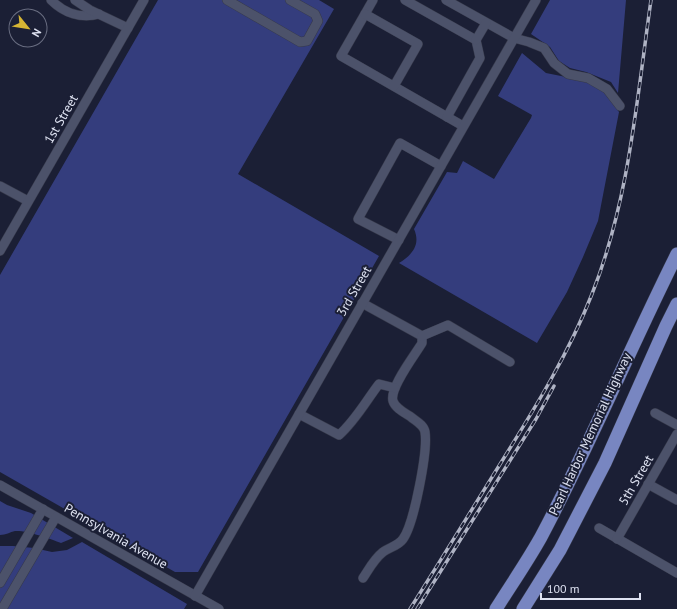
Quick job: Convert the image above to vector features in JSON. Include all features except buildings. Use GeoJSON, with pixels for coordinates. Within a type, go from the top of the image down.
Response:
{"type":"FeatureCollection","features":[{"type":"Feature","properties":{"kind":"highway","name":"Pearl Harbor Memorial Highway"},"geometry":{"type":"LineString","coordinates":[[496,609],[540,539],[584,453],[646,316],[677,254]]}},
{"type":"Feature","properties":{"kind":"highway","name":"Pearl Harbor Memorial Highway"},"geometry":{"type":"LineString","coordinates":[[523,609],[560,550],[605,463],[677,304]]}},
{"type":"Feature","properties":{"kind":"street"},"geometry":{"type":"LineString","coordinates":[[51,0],[59,8],[82,16],[100,14]]}},
{"type":"Feature","properties":{"kind":"street"},"geometry":{"type":"LineString","coordinates":[[75,0],[128,28]]}},
{"type":"Feature","properties":{"kind":"street","name":"1st Street"},"geometry":{"type":"LineString","coordinates":[[0,251],[144,0]]}},
{"type":"Feature","properties":{"kind":"street"},"geometry":{"type":"LineString","coordinates":[[227,0],[300,42],[307,41],[318,21],[315,14],[290,0]]}},
{"type":"Feature","properties":{"kind":"street"},"geometry":{"type":"LineString","coordinates":[[373,0],[341,56],[463,126]]}},
{"type":"Feature","properties":{"kind":"street"},"geometry":{"type":"LineString","coordinates":[[405,0],[476,40]]}},
{"type":"Feature","properties":{"kind":"street"},"geometry":{"type":"LineString","coordinates":[[446,0],[514,38],[544,48],[554,63],[568,74],[588,78],[601,84],[607,89],[620,106]]}},
{"type":"Feature","properties":{"kind":"street","name":"3rd Street"},"geometry":{"type":"LineString","coordinates":[[195,596],[536,0]]}},
{"type":"Feature","properties":{"kind":"street"},"geometry":{"type":"LineString","coordinates":[[365,14],[418,44],[394,86]]}},
{"type":"Feature","properties":{"kind":"street"},"geometry":{"type":"LineString","coordinates":[[447,117],[480,58],[476,40],[486,23]]}},
{"type":"Feature","properties":{"kind":"street"},"geometry":{"type":"LineString","coordinates":[[399,240],[358,219],[400,144],[440,166]]}},
{"type":"Feature","properties":{"kind":"street"},"geometry":{"type":"LineString","coordinates":[[0,186],[28,201]]}},
{"type":"Feature","properties":{"kind":"street"},"geometry":{"type":"LineString","coordinates":[[362,303],[422,336]]}},
{"type":"Feature","properties":{"kind":"street"},"geometry":{"type":"LineString","coordinates":[[422,336],[448,325],[510,362]]}},
{"type":"Feature","properties":{"kind":"street"},"geometry":{"type":"LineString","coordinates":[[363,578],[376,558],[384,551],[396,546],[404,538],[414,513],[424,457],[425,432],[420,424],[395,406],[392,394],[422,343],[422,336]]}},
{"type":"Feature","properties":{"kind":"street"},"geometry":{"type":"LineString","coordinates":[[299,414],[339,435],[357,415],[379,384],[395,388]]}},
{"type":"Feature","properties":{"kind":"street"},"geometry":{"type":"LineString","coordinates":[[655,413],[677,425]]}},
{"type":"Feature","properties":{"kind":"street","name":"5th Street"},"geometry":{"type":"LineString","coordinates":[[617,539],[677,434]]}},
{"type":"Feature","properties":{"kind":"street"},"geometry":{"type":"LineString","coordinates":[[648,484],[677,500]]}},
{"type":"Feature","properties":{"kind":"street","name":"Pennsylvania Avenue"},"geometry":{"type":"LineString","coordinates":[[0,485],[219,609]]}},
{"type":"Feature","properties":{"kind":"street"},"geometry":{"type":"LineString","coordinates":[[0,583],[43,509]]}},
{"type":"Feature","properties":{"kind":"street"},"geometry":{"type":"LineString","coordinates":[[2,609],[56,516]]}},
{"type":"Feature","properties":{"kind":"street"},"geometry":{"type":"LineString","coordinates":[[598,528],[677,573]]}},
{"type":"Feature","properties":{"kind":"shaded area"},"geometry":{"type":"Polygon","coordinates":[[[158,0],[319,0],[334,9],[238,174],[379,256],[198,572],[175,572],[0,472],[0,275],[158,0]]]}},
{"type":"Feature","properties":{"kind":"shaded area"},"geometry":{"type":"Polygon","coordinates":[[[550,0],[626,0],[618,93],[611,82],[586,72],[570,68],[559,61],[550,47],[531,34],[550,0]]]}},
{"type":"Feature","properties":{"kind":"shaded area"},"geometry":{"type":"Polygon","coordinates":[[[522,53],[546,73],[586,81],[605,93],[619,112],[598,221],[567,292],[537,343],[399,263],[408,257],[414,249],[416,245],[416,235],[414,229],[447,172],[457,173],[463,161],[494,179],[531,118],[532,115],[498,96],[522,53]]]}},
{"type":"Feature","properties":{"kind":"shaded area"},"geometry":{"type":"Polygon","coordinates":[[[0,501],[7,505],[31,513],[73,538],[61,543],[38,535],[20,531],[0,535],[0,501]]]}},
{"type":"Feature","properties":{"kind":"shaded area"},"geometry":{"type":"Polygon","coordinates":[[[82,542],[187,604],[184,609],[0,609],[0,546],[34,548],[52,552],[67,550],[82,542]]]}},
{"type":"Feature","properties":{"kind":"railway"},"geometry":{"type":"LineString","coordinates":[[410,609],[539,400],[573,338],[592,294],[605,259],[623,186],[636,112],[651,0]]}},
{"type":"Feature","properties":{"kind":"railway"},"geometry":{"type":"LineString","coordinates":[[417,609],[536,419],[554,386]]}}]}
